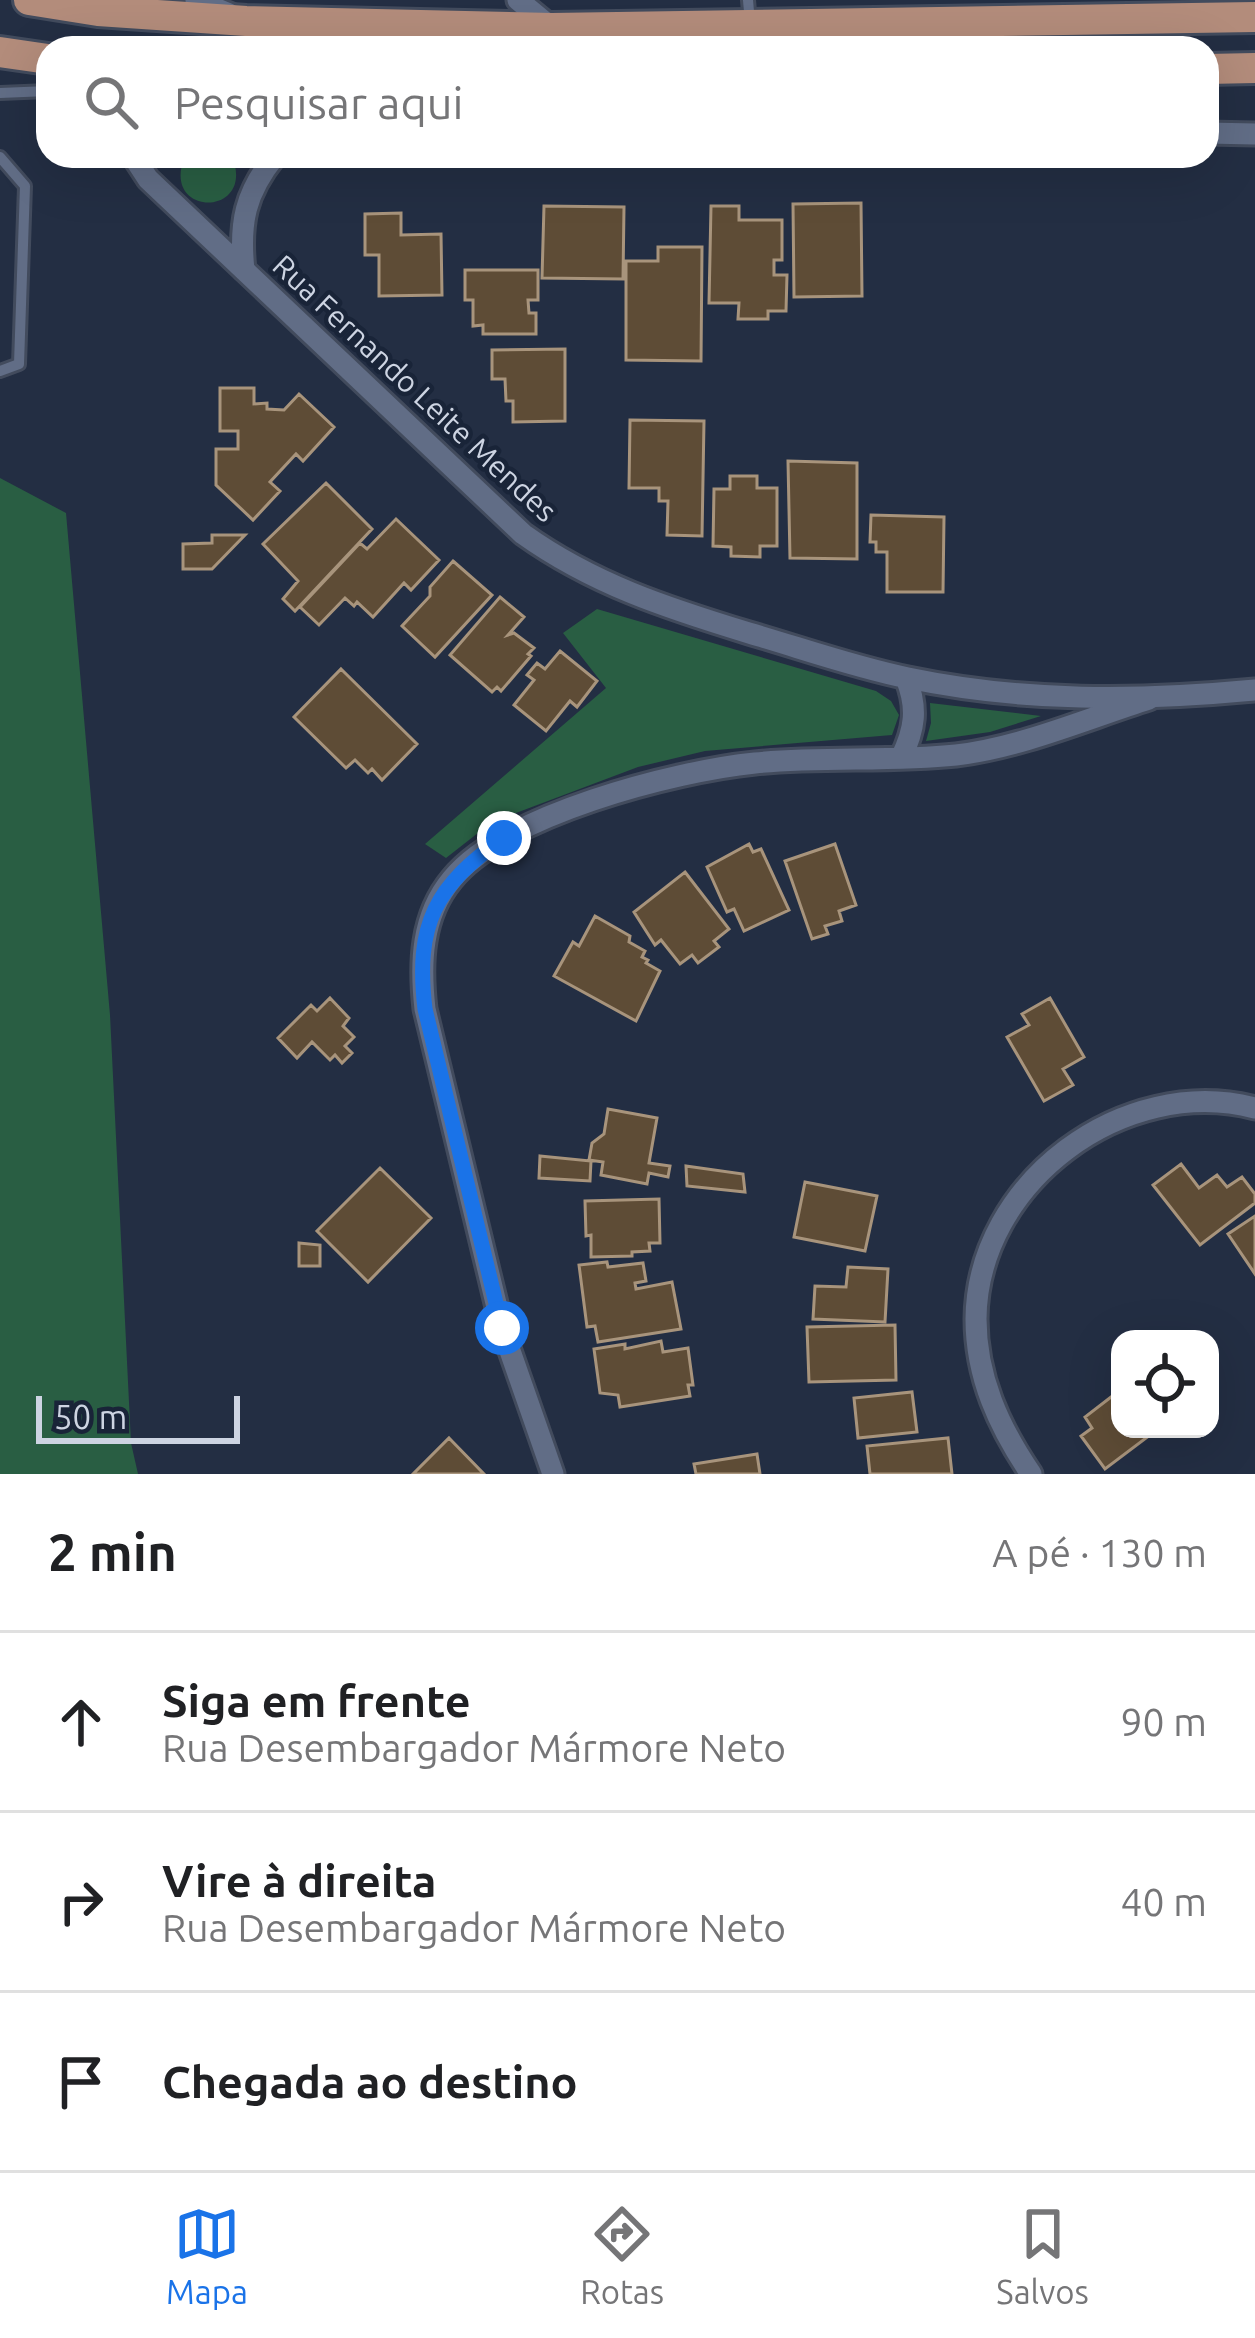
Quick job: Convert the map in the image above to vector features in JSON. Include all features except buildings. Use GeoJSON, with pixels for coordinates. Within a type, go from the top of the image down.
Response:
{"type":"FeatureCollection","features":[{"type":"Feature","properties":{"kind":"main road"},"geometry":{"type":"LineString","coordinates":[[29,0],[247,21],[552,28],[749,13],[1186,8],[1255,17]]}},
{"type":"Feature","properties":{"kind":"main road"},"geometry":{"type":"LineString","coordinates":[[0,52],[36,57]]}},
{"type":"Feature","properties":{"kind":"main road"},"geometry":{"type":"LineString","coordinates":[[1219,69],[1255,68]]}},
{"type":"Feature","properties":{"kind":"street"},"geometry":{"type":"LineString","coordinates":[[196,0],[247,21]]}},
{"type":"Feature","properties":{"kind":"street"},"geometry":{"type":"LineString","coordinates":[[518,0],[552,28]]}},
{"type":"Feature","properties":{"kind":"street"},"geometry":{"type":"LineString","coordinates":[[1219,134],[1255,134]]}},
{"type":"Feature","properties":{"kind":"street","name":"Rua Fernando Leite Mendes"},"geometry":{"type":"LineString","coordinates":[[141,168],[523,534],[615,589],[906,678],[1044,696],[1149,699],[1255,690]]}},
{"type":"Feature","properties":{"kind":"street"},"geometry":{"type":"LineString","coordinates":[[244,270],[243,210],[266,168]]}},
{"type":"Feature","properties":{"kind":"street"},"geometry":{"type":"LineString","coordinates":[[901,758],[915,720],[914,698],[906,678]]}},
{"type":"Feature","properties":{"kind":"street"},"geometry":{"type":"LineString","coordinates":[[553,1474],[502,1328],[425,1009],[420,970],[424,939],[452,878],[504,838],[630,788],[703,769],[759,762],[958,754],[1010,745],[1149,699]]}},
{"type":"Feature","properties":{"kind":"street"},"geometry":{"type":"LineString","coordinates":[[1031,1474],[996,1417],[982,1373],[976,1318],[986,1261],[1008,1210],[1042,1168],[1081,1138],[1126,1117],[1172,1104],[1255,1108]]}},
{"type":"Feature","properties":{"kind":"lane"},"geometry":{"type":"LineString","coordinates":[[0,93],[36,92]]}},
{"type":"Feature","properties":{"kind":"lane"},"geometry":{"type":"LineString","coordinates":[[0,157],[25,186],[25,207],[19,364],[0,371]]}},
{"type":"Feature","properties":{"kind":"green space"},"geometry":{"type":"Polygon","coordinates":[[[183,168],[234,168],[236,176],[232,191],[208,202],[195,200],[185,191],[183,168]]]}},
{"type":"Feature","properties":{"kind":"green space"},"geometry":{"type":"Polygon","coordinates":[[[0,478],[66,513],[110,1015],[131,1443],[138,1474],[0,1474],[0,478]]]}},
{"type":"Feature","properties":{"kind":"green space"},"geometry":{"type":"Polygon","coordinates":[[[597,609],[876,691],[891,701],[899,715],[892,735],[705,751],[638,767],[492,822],[446,858],[425,844],[606,688],[563,633],[597,609]]]}},
{"type":"Feature","properties":{"kind":"green space"},"geometry":{"type":"Polygon","coordinates":[[[930,703],[1041,716],[990,732],[926,741],[930,703]]]}},
{"type":"Feature","properties":{"kind":"route"},"geometry":{"type":"LineString","coordinates":[[502,1328],[425,1009],[420,970],[424,939],[452,878],[504,838]]}}]}
